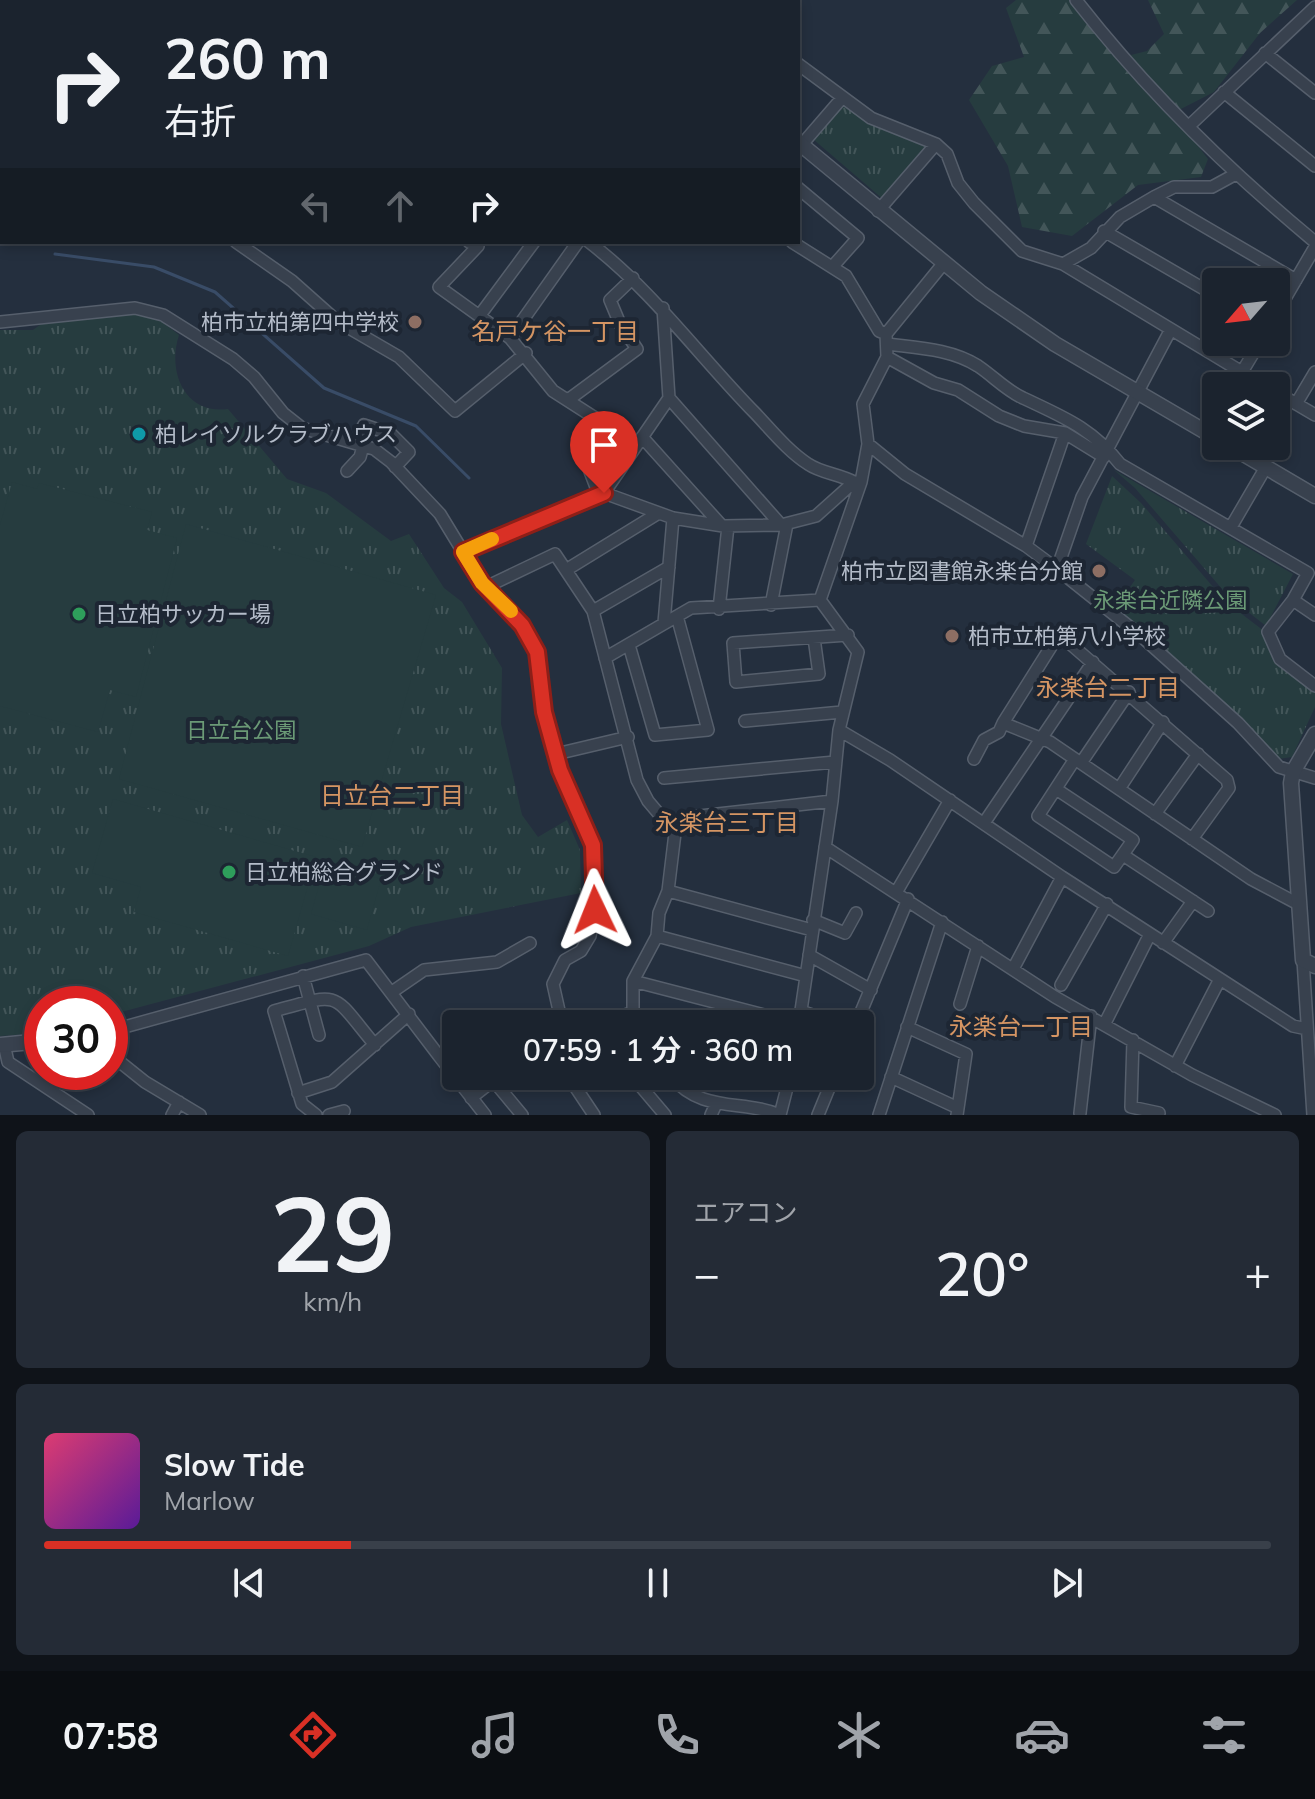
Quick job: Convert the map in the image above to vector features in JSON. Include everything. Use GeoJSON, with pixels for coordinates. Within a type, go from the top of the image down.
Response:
{"type":"FeatureCollection","features":[{"type":"Feature","properties":{"kind":"street"},"geometry":{"type":"LineString","coordinates":[[1076,0],[1143,81],[1234,175],[1315,244],[1290,290]]}},
{"type":"Feature","properties":{"kind":"street"},"geometry":{"type":"LineString","coordinates":[[1189,126],[1265,53],[1312,14]]}},
{"type":"Feature","properties":{"kind":"street"},"geometry":{"type":"LineString","coordinates":[[1265,53],[1315,93]]}},
{"type":"Feature","properties":{"kind":"street"},"geometry":{"type":"LineString","coordinates":[[800,66],[871,118],[936,144],[947,154],[953,174],[974,203],[1022,251],[1063,264],[1242,372],[1252,356]]}},
{"type":"Feature","properties":{"kind":"street"},"geometry":{"type":"LineString","coordinates":[[1224,92],[1315,166]]}},
{"type":"Feature","properties":{"kind":"street"},"geometry":{"type":"LineString","coordinates":[[800,144],[842,98]]}},
{"type":"Feature","properties":{"kind":"street"},"geometry":{"type":"LineString","coordinates":[[878,211],[936,144]]}},
{"type":"Feature","properties":{"kind":"street"},"geometry":{"type":"LineString","coordinates":[[800,146],[943,264],[1055,344],[1202,430]]}},
{"type":"Feature","properties":{"kind":"street"},"geometry":{"type":"LineString","coordinates":[[1063,264],[1091,248],[1104,231],[1154,197],[1174,187],[1212,187],[1234,175]]}},
{"type":"Feature","properties":{"kind":"street"},"geometry":{"type":"LineString","coordinates":[[800,190],[858,238],[833,266]]}},
{"type":"Feature","properties":{"kind":"street"},"geometry":{"type":"LineString","coordinates":[[1154,197],[1296,280]]}},
{"type":"Feature","properties":{"kind":"street"},"geometry":{"type":"LineString","coordinates":[[1104,231],[1202,288]]}},
{"type":"Feature","properties":{"kind":"street"},"geometry":{"type":"LineString","coordinates":[[239,244],[292,281],[337,321],[399,357],[455,411],[526,353]]}},
{"type":"Feature","properties":{"kind":"street"},"geometry":{"type":"LineString","coordinates":[[474,244],[478,246],[439,287],[510,338],[526,353],[553,391],[606,425],[583,453],[601,494],[673,518],[725,526],[784,524],[816,516],[857,482]]}},
{"type":"Feature","properties":{"kind":"street"},"geometry":{"type":"LineString","coordinates":[[480,315],[533,244]]}},
{"type":"Feature","properties":{"kind":"street"},"geometry":{"type":"LineString","coordinates":[[510,338],[577,244]]}},
{"type":"Feature","properties":{"kind":"street"},"geometry":{"type":"LineString","coordinates":[[591,244],[663,308],[714,371],[794,454],[811,467],[857,482]]}},
{"type":"Feature","properties":{"kind":"street"},"geometry":{"type":"LineString","coordinates":[[795,244],[846,276],[887,339],[945,352],[975,364],[1021,397],[1068,417],[1120,464],[1308,573],[1293,600],[1268,632],[1280,659],[1315,686]]}},
{"type":"Feature","properties":{"kind":"street"},"geometry":{"type":"LineString","coordinates":[[820,600],[868,444],[863,404],[887,357],[887,339],[943,264]]}},
{"type":"Feature","properties":{"kind":"street"},"geometry":{"type":"LineString","coordinates":[[568,400],[637,349],[620,324],[610,300],[633,278]]}},
{"type":"Feature","properties":{"kind":"street"},"geometry":{"type":"LineString","coordinates":[[0,322],[31,321],[43,315],[135,308],[163,315],[233,359],[254,377],[283,413],[302,428],[374,449],[440,514],[482,583],[522,625],[537,652],[544,712],[556,754],[593,845],[596,891],[590,936],[581,951],[565,960],[553,984],[559,1010]]}},
{"type":"Feature","properties":{"kind":"street"},"geometry":{"type":"LineString","coordinates":[[463,552],[601,494],[669,398],[663,308]]}},
{"type":"Feature","properties":{"kind":"street"},"geometry":{"type":"LineString","coordinates":[[1057,569],[1082,497],[1135,391],[1170,331]]}},
{"type":"Feature","properties":{"kind":"street"},"geometry":{"type":"LineString","coordinates":[[887,357],[934,383],[958,390],[999,416],[1024,426],[1065,433],[1106,453]]}},
{"type":"Feature","properties":{"kind":"street"},"geometry":{"type":"LineString","coordinates":[[1296,404],[1315,372]]}},
{"type":"Feature","properties":{"kind":"street"},"geometry":{"type":"LineString","coordinates":[[669,398],[784,524]]}},
{"type":"Feature","properties":{"kind":"street"},"geometry":{"type":"LineString","coordinates":[[1290,400],[1315,415]]}},
{"type":"Feature","properties":{"kind":"street"},"geometry":{"type":"LineString","coordinates":[[347,471],[360,457],[358,445],[364,425],[391,434],[409,452],[395,467]]}},
{"type":"Feature","properties":{"kind":"street"},"geometry":{"type":"LineString","coordinates":[[1026,546],[1065,433]]}},
{"type":"Feature","properties":{"kind":"street"},"geometry":{"type":"LineString","coordinates":[[642,437],[725,526],[719,609]]}},
{"type":"Feature","properties":{"kind":"street"},"geometry":{"type":"LineString","coordinates":[[868,444],[905,474],[1026,546],[1057,569],[1152,646],[1238,723],[1279,767],[1315,778]]}},
{"type":"Feature","properties":{"kind":"street"},"geometry":{"type":"LineString","coordinates":[[1254,460],[1315,496]]}},
{"type":"Feature","properties":{"kind":"street"},"geometry":{"type":"LineString","coordinates":[[1231,527],[1266,467]]}},
{"type":"Feature","properties":{"kind":"street"},"geometry":{"type":"LineString","coordinates":[[566,570],[657,514]]}},
{"type":"Feature","properties":{"kind":"street"},"geometry":{"type":"LineString","coordinates":[[664,623],[673,518]]}},
{"type":"Feature","properties":{"kind":"street"},"geometry":{"type":"LineString","coordinates":[[771,605],[784,524]]}},
{"type":"Feature","properties":{"kind":"street"},"geometry":{"type":"LineString","coordinates":[[488,586],[555,554],[593,611],[637,780],[648,801],[675,833]]}},
{"type":"Feature","properties":{"kind":"street"},"geometry":{"type":"LineString","coordinates":[[593,611],[669,567]]}},
{"type":"Feature","properties":{"kind":"street"},"geometry":{"type":"LineString","coordinates":[[605,658],[691,608],[719,609],[820,600]]}},
{"type":"Feature","properties":{"kind":"street"},"geometry":{"type":"LineString","coordinates":[[801,1010],[832,801],[839,730],[858,652],[820,600]]}},
{"type":"Feature","properties":{"kind":"street"},"geometry":{"type":"LineString","coordinates":[[1293,600],[1315,615]]}},
{"type":"Feature","properties":{"kind":"street"},"geometry":{"type":"LineString","coordinates":[[629,645],[655,735],[708,730],[677,616]]}},
{"type":"Feature","properties":{"kind":"street"},"geometry":{"type":"LineString","coordinates":[[974,759],[984,740],[999,732],[1059,634],[1227,780],[1229,788],[1192,839]]}},
{"type":"Feature","properties":{"kind":"street"},"geometry":{"type":"LineString","coordinates":[[814,638],[819,674],[736,682],[733,643],[848,635]]}},
{"type":"Feature","properties":{"kind":"street"},"geometry":{"type":"LineString","coordinates":[[984,823],[1093,662]]}},
{"type":"Feature","properties":{"kind":"street"},"geometry":{"type":"LineString","coordinates":[[1056,789],[1133,840],[1114,867],[1038,816],[1056,789],[1129,692]]}},
{"type":"Feature","properties":{"kind":"street"},"geometry":{"type":"LineString","coordinates":[[745,721],[842,712]]}},
{"type":"Feature","properties":{"kind":"street"},"geometry":{"type":"LineString","coordinates":[[1119,789],[1163,722]]}},
{"type":"Feature","properties":{"kind":"street"},"geometry":{"type":"LineString","coordinates":[[1003,723],[1043,740],[1078,761],[1251,879],[1300,905]]}},
{"type":"Feature","properties":{"kind":"street"},"geometry":{"type":"LineString","coordinates":[[839,730],[950,800],[1163,943],[1293,1026],[1307,1029]]}},
{"type":"Feature","properties":{"kind":"street"},"geometry":{"type":"LineString","coordinates":[[1313,1115],[1312,1057],[1307,1029],[1309,963],[1300,905],[1291,783],[1293,772],[1315,734]]}},
{"type":"Feature","properties":{"kind":"street"},"geometry":{"type":"LineString","coordinates":[[556,754],[628,737]]}},
{"type":"Feature","properties":{"kind":"street"},"geometry":{"type":"LineString","coordinates":[[1155,814],[1198,754]]}},
{"type":"Feature","properties":{"kind":"street"},"geometry":{"type":"LineString","coordinates":[[664,778],[835,762]]}},
{"type":"Feature","properties":{"kind":"street"},"geometry":{"type":"LineString","coordinates":[[862,1010],[902,895],[950,800]]}},
{"type":"Feature","properties":{"kind":"street"},"geometry":{"type":"LineString","coordinates":[[633,1010],[633,981],[657,936],[659,913],[668,891],[675,833],[691,817],[832,801]]}},
{"type":"Feature","properties":{"kind":"street"},"geometry":{"type":"LineString","coordinates":[[825,847],[1091,1016],[1175,1066],[1275,1115]]}},
{"type":"Feature","properties":{"kind":"street"},"geometry":{"type":"LineString","coordinates":[[1123,855],[1208,911]]}},
{"type":"Feature","properties":{"kind":"street"},"geometry":{"type":"LineString","coordinates":[[1013,969],[1062,877]]}},
{"type":"Feature","properties":{"kind":"street"},"geometry":{"type":"LineString","coordinates":[[668,891],[845,933],[856,913]]}},
{"type":"Feature","properties":{"kind":"street"},"geometry":{"type":"LineString","coordinates":[[1163,943],[1193,901]]}},
{"type":"Feature","properties":{"kind":"street"},"geometry":{"type":"LineString","coordinates":[[1061,985],[1107,904]]}},
{"type":"Feature","properties":{"kind":"street"},"geometry":{"type":"LineString","coordinates":[[879,1115],[942,922]]}},
{"type":"Feature","properties":{"kind":"street"},"geometry":{"type":"LineString","coordinates":[[1105,1023],[1150,934]]}},
{"type":"Feature","properties":{"kind":"street"},"geometry":{"type":"LineString","coordinates":[[657,936],[806,976]]}},
{"type":"Feature","properties":{"kind":"street"},"geometry":{"type":"LineString","coordinates":[[392,992],[424,970],[497,962],[530,943]]}},
{"type":"Feature","properties":{"kind":"street"},"geometry":{"type":"LineString","coordinates":[[960,1004],[978,946]]}},
{"type":"Feature","properties":{"kind":"street"},"geometry":{"type":"LineString","coordinates":[[809,955],[871,990]]}},
{"type":"Feature","properties":{"kind":"street"},"geometry":{"type":"LineString","coordinates":[[128,1026],[366,960],[485,1115]]}},
{"type":"Feature","properties":{"kind":"street"},"geometry":{"type":"LineString","coordinates":[[303,976],[319,1035]]}},
{"type":"Feature","properties":{"kind":"street"},"geometry":{"type":"LineString","coordinates":[[1175,1066],[1220,979]]}},
{"type":"Feature","properties":{"kind":"street"},"geometry":{"type":"LineString","coordinates":[[633,981],[745,1010]]}},
{"type":"Feature","properties":{"kind":"street"},"geometry":{"type":"LineString","coordinates":[[316,1115],[302,1104],[274,1011],[326,996],[337,1000],[375,1045]]}},
{"type":"Feature","properties":{"kind":"street"},"geometry":{"type":"LineString","coordinates":[[298,1093],[332,1082],[409,1014]]}},
{"type":"Feature","properties":{"kind":"street"},"geometry":{"type":"LineString","coordinates":[[1080,1113],[1091,1016]]}},
{"type":"Feature","properties":{"kind":"street"},"geometry":{"type":"LineString","coordinates":[[891,1077],[958,1112],[966,1054],[907,1027]]}},
{"type":"Feature","properties":{"kind":"street"},"geometry":{"type":"LineString","coordinates":[[1133,1040],[1131,1107],[1159,1113]]}},
{"type":"Feature","properties":{"kind":"street"},"geometry":{"type":"LineString","coordinates":[[24,1043],[2,1045],[8,1062],[88,1115]]}},
{"type":"Feature","properties":{"kind":"street"},"geometry":{"type":"LineString","coordinates":[[128,1068],[200,1115]]}},
{"type":"Feature","properties":{"kind":"street"},"geometry":{"type":"LineString","coordinates":[[471,1098],[481,1090]]}},
{"type":"Feature","properties":{"kind":"street"},"geometry":{"type":"LineString","coordinates":[[504,1090],[522,1115]]}},
{"type":"Feature","properties":{"kind":"street"},"geometry":{"type":"LineString","coordinates":[[577,1090],[594,1115]]}},
{"type":"Feature","properties":{"kind":"street"},"geometry":{"type":"LineString","coordinates":[[644,1090],[665,1115]]}},
{"type":"Feature","properties":{"kind":"street"},"geometry":{"type":"LineString","coordinates":[[688,1090],[714,1109],[766,1109],[780,1115],[786,1090]]}},
{"type":"Feature","properties":{"kind":"street"},"geometry":{"type":"LineString","coordinates":[[818,1115],[828,1090]]}},
{"type":"Feature","properties":{"kind":"street"},"geometry":{"type":"LineString","coordinates":[[172,1115],[179,1102]]}},
{"type":"Feature","properties":{"kind":"street"},"geometry":{"type":"LineString","coordinates":[[329,1115],[344,1111]]}},
{"type":"Feature","properties":{"kind":"green space"},"geometry":{"type":"Polygon","coordinates":[[[1016,0],[1069,0],[1131,55],[1147,51],[1164,34],[1148,0],[1297,0],[1260,33],[1214,92],[1173,113],[1208,159],[1201,177],[1138,185],[1072,236],[1022,227],[1008,166],[969,100],[992,66],[1024,57],[1006,8],[1016,0]]]}},
{"type":"Feature","properties":{"kind":"green space"},"geometry":{"type":"Polygon","coordinates":[[[846,106],[928,144],[884,200],[813,139],[840,107],[846,106]]]}},
{"type":"Feature","properties":{"kind":"green space","name":"日立台公園"},"geometry":{"type":"Polygon","coordinates":[[[133,314],[161,321],[179,335],[175,363],[182,388],[190,398],[213,409],[228,409],[287,479],[326,493],[391,541],[409,534],[444,588],[462,602],[502,668],[501,724],[522,815],[538,837],[567,820],[580,850],[581,893],[411,927],[369,946],[128,1010],[128,986],[24,986],[24,1034],[0,1036],[0,330],[33,330],[44,322],[133,314]]]}},
{"type":"Feature","properties":{"kind":"green space"},"geometry":{"type":"Polygon","coordinates":[[[1114,470],[1293,574],[1266,626],[1229,597],[1135,488],[1114,470]]]}},
{"type":"Feature","properties":{"kind":"green space","name":"永楽台近隣公園"},"geometry":{"type":"Polygon","coordinates":[[[1112,476],[1141,503],[1226,602],[1264,631],[1278,661],[1315,689],[1315,707],[1292,757],[1278,759],[1194,675],[1116,607],[1135,580],[1086,544],[1112,476]]]}},
{"type":"Feature","properties":{"kind":"green space","name":"日立柏サッカー場"},"geometry":{"type":"Polygon","coordinates":[[[12,482],[37,489],[39,483],[152,512],[147,530],[177,538],[136,697],[110,690],[98,732],[0,706],[0,525],[12,482]]]}},
{"type":"Feature","properties":{"kind":"green space"},"geometry":{"type":"Polygon","coordinates":[[[186,524],[436,595],[362,847],[119,779],[186,524]]]}},
{"type":"Feature","properties":{"kind":"green space","name":"日立柏総合グランド"},"geometry":{"type":"Polygon","coordinates":[[[113,799],[316,857],[288,956],[134,912],[141,887],[92,873],[113,799]]]}},
{"type":"Feature","properties":{"kind":"green space"},"geometry":{"type":"Polygon","coordinates":[[[325,864],[381,879],[367,930],[311,914],[325,864]]]}},
{"type":"Feature","properties":{"kind":"waterway"},"geometry":{"type":"LineString","coordinates":[[55,254],[154,267],[215,292],[324,388],[416,426],[469,478]]}},
{"type":"Feature","properties":{"kind":"slow traffic"},"geometry":{"type":"LineString","coordinates":[[492,539],[463,552],[482,583],[511,611]]}},
{"type":"Feature","properties":{"kind":"place","name":"柏市立柏第四中学校"},"geometry":{"type":"Point","coordinates":[415,322]}},
{"type":"Feature","properties":{"kind":"place","name":"柏レイソルクラブハウス"},"geometry":{"type":"Point","coordinates":[139,434]}},
{"type":"Feature","properties":{"kind":"place","name":"柏市立図書館永楽台分館"},"geometry":{"type":"Point","coordinates":[1099,571]}},
{"type":"Feature","properties":{"kind":"place","name":"日立柏サッカー場"},"geometry":{"type":"Point","coordinates":[79,614]}},
{"type":"Feature","properties":{"kind":"place","name":"柏市立柏第八小学校"},"geometry":{"type":"Point","coordinates":[952,636]}},
{"type":"Feature","properties":{"kind":"place","name":"日立柏総合グランド"},"geometry":{"type":"Point","coordinates":[229,872]}},
{"type":"Feature","properties":{"kind":"district","name":"名戸ケ谷一丁目"},"geometry":{"type":"Point","coordinates":[555,331]}},
{"type":"Feature","properties":{"kind":"district","name":"永楽台二丁目"},"geometry":{"type":"Point","coordinates":[1108,687]}},
{"type":"Feature","properties":{"kind":"district","name":"日立台二丁目"},"geometry":{"type":"Point","coordinates":[392,795]}},
{"type":"Feature","properties":{"kind":"district","name":"永楽台三丁目"},"geometry":{"type":"Point","coordinates":[727,822]}},
{"type":"Feature","properties":{"kind":"district","name":"永楽台一丁目"},"geometry":{"type":"Point","coordinates":[1021,1026]}},
{"type":"Feature","properties":{"kind":"route"},"geometry":{"type":"LineString","coordinates":[[595,910],[593,845],[560,770],[544,712],[537,652],[522,625],[482,583],[463,552],[545,515],[604,493]]}}]}
